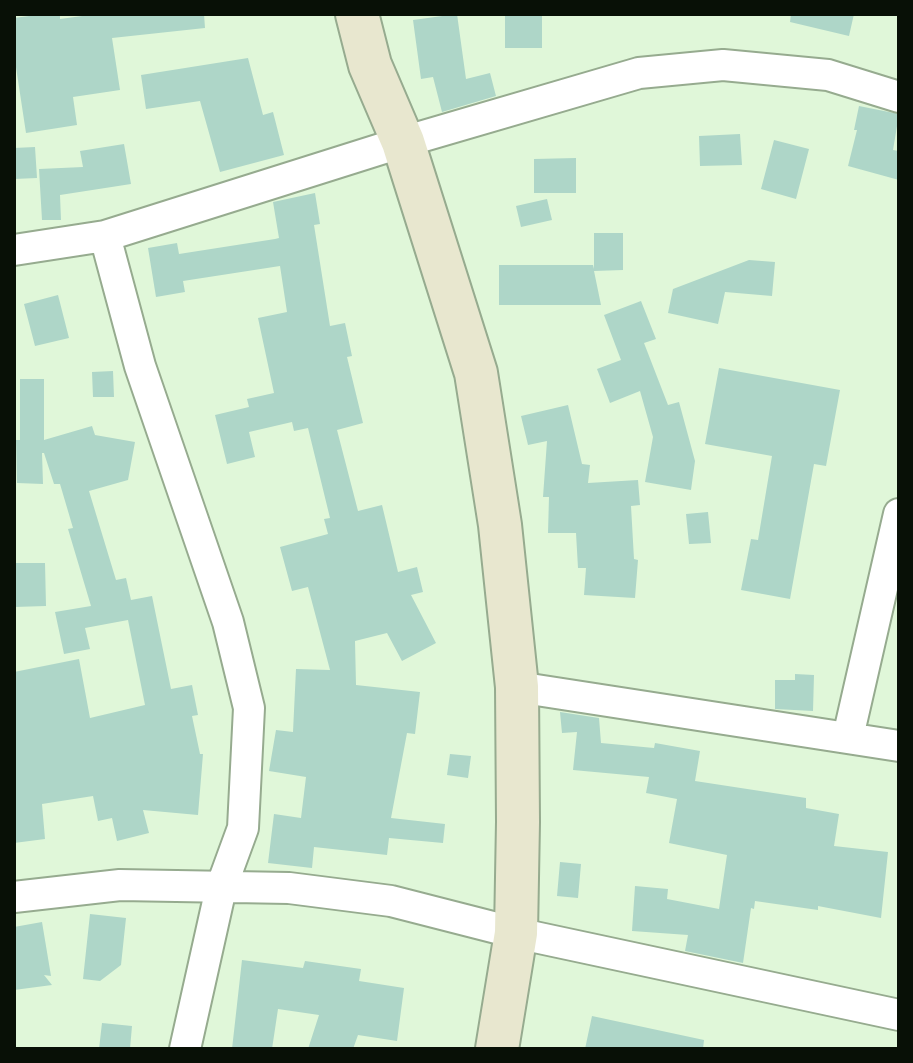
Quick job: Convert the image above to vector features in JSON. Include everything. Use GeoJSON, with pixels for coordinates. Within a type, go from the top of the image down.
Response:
{"type":"FeatureCollection","features":[{"type":"Feature","properties":{"kind":"street"},"geometry":{"type":"LineString","coordinates":[[357,14],[370,65],[403,142],[476,373],[500,525],[517,687],[516,933],[497,1049]]}},
{"type":"Feature","properties":{"kind":"street"},"geometry":{"type":"LineString","coordinates":[[14,250],[105,236],[403,142],[639,73],[723,65],[828,75],[899,97]]}},
{"type":"Feature","properties":{"kind":"street"},"geometry":{"type":"LineString","coordinates":[[105,236],[140,366],[228,622],[249,708],[243,828],[221,888],[185,1049]]}},
{"type":"Feature","properties":{"kind":"street"},"geometry":{"type":"LineString","coordinates":[[848,737],[899,514]]}},
{"type":"Feature","properties":{"kind":"street"},"geometry":{"type":"LineString","coordinates":[[517,687],[899,746]]}},
{"type":"Feature","properties":{"kind":"street"},"geometry":{"type":"LineString","coordinates":[[14,897],[120,885],[289,888],[391,901],[516,933],[899,1015]]}},
{"type":"Feature","properties":{"kind":"building"},"geometry":{"type":"Polygon","coordinates":[[[60,14],[60,19],[97,14],[204,14],[205,28],[112,38],[120,90],[73,97],[77,125],[26,133],[14,54],[14,18],[60,14]]]}},
{"type":"Feature","properties":{"kind":"building"},"geometry":{"type":"Polygon","coordinates":[[[457,14],[466,79],[490,73],[496,96],[442,112],[433,77],[421,79],[413,20],[457,14]]]}},
{"type":"Feature","properties":{"kind":"building"},"geometry":{"type":"Polygon","coordinates":[[[505,14],[542,14],[542,48],[505,48],[505,14]]]}},
{"type":"Feature","properties":{"kind":"building"},"geometry":{"type":"Polygon","coordinates":[[[791,14],[854,14],[849,36],[790,22],[791,14]]]}},
{"type":"Feature","properties":{"kind":"building"},"geometry":{"type":"Polygon","coordinates":[[[248,58],[263,115],[273,112],[284,155],[220,172],[200,101],[146,109],[141,75],[248,58]]]}},
{"type":"Feature","properties":{"kind":"building"},"geometry":{"type":"Polygon","coordinates":[[[859,106],[899,114],[893,150],[899,151],[899,180],[848,166],[859,106]]]}},
{"type":"Feature","properties":{"kind":"building"},"geometry":{"type":"Polygon","coordinates":[[[740,134],[742,165],[700,166],[699,136],[740,134]]]}},
{"type":"Feature","properties":{"kind":"building"},"geometry":{"type":"Polygon","coordinates":[[[774,140],[809,149],[796,199],[761,189],[774,140]]]}},
{"type":"Feature","properties":{"kind":"building"},"geometry":{"type":"Polygon","coordinates":[[[124,144],[131,184],[60,195],[61,220],[42,220],[39,169],[83,167],[80,151],[124,144]]]}},
{"type":"Feature","properties":{"kind":"building"},"geometry":{"type":"Polygon","coordinates":[[[35,147],[37,178],[14,179],[14,148],[35,147]]]}},
{"type":"Feature","properties":{"kind":"building"},"geometry":{"type":"Polygon","coordinates":[[[576,158],[576,193],[534,193],[534,159],[576,158]]]}},
{"type":"Feature","properties":{"kind":"building"},"geometry":{"type":"Polygon","coordinates":[[[315,193],[320,224],[314,225],[330,326],[345,323],[352,356],[347,357],[363,423],[337,430],[358,511],[382,505],[398,572],[417,567],[423,592],[411,595],[436,643],[402,661],[387,633],[355,641],[356,685],[420,692],[415,734],[407,733],[391,818],[445,824],[443,843],[389,838],[387,855],[314,847],[312,868],[268,863],[274,814],[301,818],[306,777],[269,771],[276,730],[293,732],[296,669],[330,670],[308,587],[292,591],[280,547],[328,534],[324,519],[330,518],[308,428],[294,431],[292,422],[249,432],[255,457],[227,464],[215,415],[249,407],[247,399],[274,393],[258,318],[287,312],[280,266],[183,281],[185,292],[156,297],[148,248],[177,243],[179,254],[279,238],[273,202],[315,193]]]}},
{"type":"Feature","properties":{"kind":"building"},"geometry":{"type":"Polygon","coordinates":[[[547,199],[552,220],[521,227],[516,206],[547,199]]]}},
{"type":"Feature","properties":{"kind":"building"},"geometry":{"type":"Polygon","coordinates":[[[594,233],[623,233],[623,270],[594,271],[601,305],[499,305],[499,265],[593,265],[594,269],[594,233]]]}},
{"type":"Feature","properties":{"kind":"building"},"geometry":{"type":"Polygon","coordinates":[[[749,260],[775,262],[772,296],[725,292],[718,324],[668,313],[673,289],[749,260]]]}},
{"type":"Feature","properties":{"kind":"building"},"geometry":{"type":"Polygon","coordinates":[[[58,295],[69,338],[35,346],[24,304],[58,295]]]}},
{"type":"Feature","properties":{"kind":"building"},"geometry":{"type":"Polygon","coordinates":[[[641,301],[656,339],[644,343],[668,405],[679,402],[695,461],[691,490],[645,482],[653,437],[640,391],[610,403],[597,369],[621,360],[604,315],[641,301]]]}},
{"type":"Feature","properties":{"kind":"building"},"geometry":{"type":"Polygon","coordinates":[[[719,368],[840,390],[826,466],[814,464],[790,599],[741,590],[751,539],[758,540],[772,456],[705,444],[719,368]]]}},
{"type":"Feature","properties":{"kind":"building"},"geometry":{"type":"Polygon","coordinates":[[[113,371],[114,397],[93,397],[92,372],[113,371]]]}},
{"type":"Feature","properties":{"kind":"building"},"geometry":{"type":"Polygon","coordinates":[[[20,379],[44,379],[44,440],[92,426],[95,435],[135,442],[128,480],[89,491],[116,580],[126,578],[131,600],[152,596],[171,689],[192,685],[198,715],[192,716],[200,754],[203,754],[198,815],[143,810],[149,833],[117,841],[112,818],[98,821],[93,796],[42,804],[45,839],[14,843],[14,672],[79,659],[90,718],[145,705],[128,620],[85,628],[90,649],[64,654],[55,612],[91,606],[68,529],[73,528],[60,484],[54,484],[44,453],[43,484],[17,483],[20,379]]]}},
{"type":"Feature","properties":{"kind":"building"},"geometry":{"type":"Polygon","coordinates":[[[568,405],[582,464],[590,465],[588,483],[638,480],[640,505],[631,506],[634,559],[638,560],[635,598],[584,595],[586,568],[578,568],[576,533],[548,533],[549,497],[543,497],[547,441],[528,445],[521,416],[568,405]]]}},
{"type":"Feature","properties":{"kind":"building"},"geometry":{"type":"Polygon","coordinates":[[[708,512],[711,543],[689,544],[686,514],[708,512]]]}},
{"type":"Feature","properties":{"kind":"building"},"geometry":{"type":"Polygon","coordinates":[[[14,563],[45,563],[46,606],[14,607],[14,563]]]}},
{"type":"Feature","properties":{"kind":"building"},"geometry":{"type":"Polygon","coordinates":[[[795,674],[814,675],[813,711],[775,709],[775,680],[795,680],[795,674]]]}},
{"type":"Feature","properties":{"kind":"building"},"geometry":{"type":"Polygon","coordinates":[[[560,712],[599,718],[601,743],[654,748],[655,743],[700,751],[695,781],[806,798],[806,808],[839,814],[834,846],[888,852],[881,918],[818,906],[818,910],[755,901],[754,909],[751,908],[743,963],[685,951],[688,935],[632,931],[635,886],[668,889],[667,899],[719,909],[727,855],[669,843],[677,799],[646,793],[649,777],[573,770],[577,732],[562,733],[560,712]]]}},
{"type":"Feature","properties":{"kind":"building"},"geometry":{"type":"Polygon","coordinates":[[[450,754],[471,756],[468,778],[447,775],[450,754]]]}},
{"type":"Feature","properties":{"kind":"building"},"geometry":{"type":"Polygon","coordinates":[[[560,862],[581,864],[578,898],[557,896],[560,862]]]}},
{"type":"Feature","properties":{"kind":"building"},"geometry":{"type":"Polygon","coordinates":[[[90,914],[126,918],[121,965],[100,981],[83,979],[90,914]]]}},
{"type":"Feature","properties":{"kind":"building"},"geometry":{"type":"Polygon","coordinates":[[[42,922],[51,976],[44,975],[52,985],[14,990],[14,927],[42,922]]]}},
{"type":"Feature","properties":{"kind":"building"},"geometry":{"type":"Polygon","coordinates":[[[242,960],[303,968],[305,961],[361,969],[359,981],[404,988],[397,1041],[358,1035],[353,1049],[308,1049],[319,1015],[278,1009],[272,1049],[232,1049],[242,960]]]}},
{"type":"Feature","properties":{"kind":"building"},"geometry":{"type":"Polygon","coordinates":[[[592,1016],[704,1040],[703,1049],[585,1049],[592,1016]]]}},
{"type":"Feature","properties":{"kind":"building"},"geometry":{"type":"Polygon","coordinates":[[[102,1023],[132,1026],[130,1049],[99,1049],[102,1023]]]}}]}
